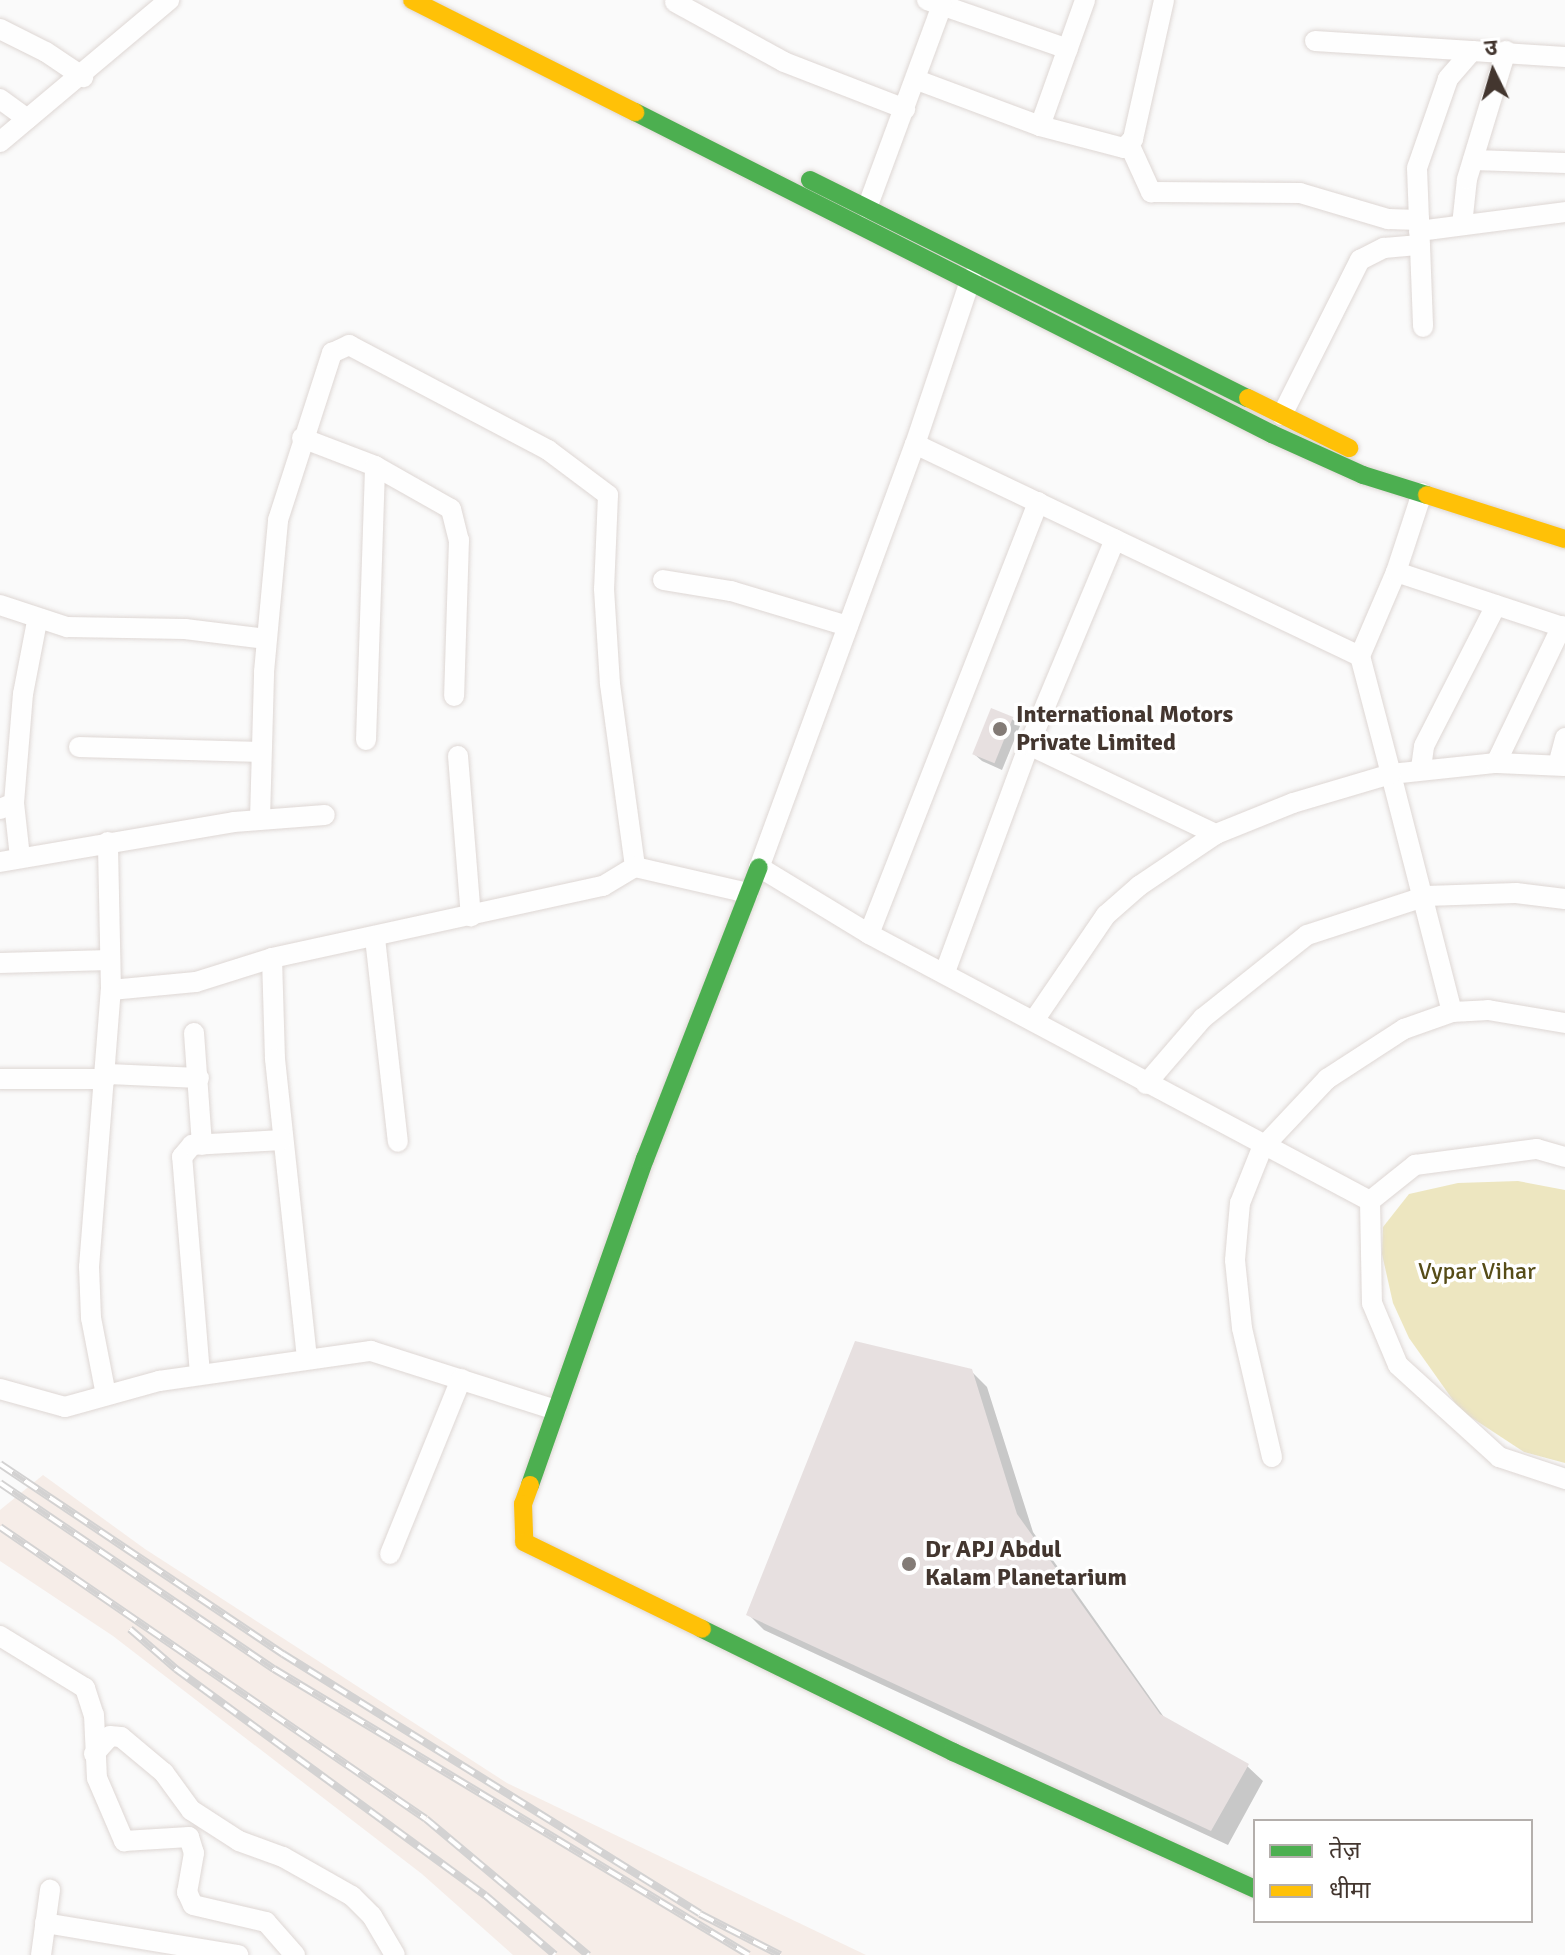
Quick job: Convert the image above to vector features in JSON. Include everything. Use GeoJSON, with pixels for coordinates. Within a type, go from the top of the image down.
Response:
{"type":"FeatureCollection","features":[{"type":"Feature","properties":{"kind":"main road"},"geometry":{"type":"LineString","coordinates":[[412,0],[917,255],[971,278],[1272,434],[1363,475],[1565,539]]}},
{"type":"Feature","properties":{"kind":"main road"},"geometry":{"type":"LineString","coordinates":[[452,0],[1282,415],[1380,461],[1565,519]]}},
{"type":"Feature","properties":{"kind":"main road"},"geometry":{"type":"LineString","coordinates":[[759,867],[523,1504],[524,1542],[912,1733],[1253,1888]]}},
{"type":"Feature","properties":{"kind":"street"},"geometry":{"type":"LineString","coordinates":[[0,142],[83,77],[169,0]]}},
{"type":"Feature","properties":{"kind":"street"},"geometry":{"type":"LineString","coordinates":[[1040,126],[1085,0]]}},
{"type":"Feature","properties":{"kind":"street"},"geometry":{"type":"LineString","coordinates":[[1164,0],[1130,146],[1151,192],[1300,193],[1388,219],[1420,232]]}},
{"type":"Feature","properties":{"kind":"street"},"geometry":{"type":"LineString","coordinates":[[675,2],[784,62],[905,109]]}},
{"type":"Feature","properties":{"kind":"street"},"geometry":{"type":"LineString","coordinates":[[867,208],[917,80],[935,3],[1068,49]]}},
{"type":"Feature","properties":{"kind":"street"},"geometry":{"type":"LineString","coordinates":[[0,29],[83,77]]}},
{"type":"Feature","properties":{"kind":"street"},"geometry":{"type":"LineString","coordinates":[[1315,41],[1565,57]]}},
{"type":"Feature","properties":{"kind":"street"},"geometry":{"type":"LineString","coordinates":[[1423,327],[1417,168],[1448,79],[1472,51]]}},
{"type":"Feature","properties":{"kind":"street"},"geometry":{"type":"LineString","coordinates":[[1462,225],[1462,199],[1506,51]]}},
{"type":"Feature","properties":{"kind":"street"},"geometry":{"type":"LineString","coordinates":[[917,80],[1040,126],[1117,148],[1130,146]]}},
{"type":"Feature","properties":{"kind":"street"},"geometry":{"type":"LineString","coordinates":[[0,99],[28,119]]}},
{"type":"Feature","properties":{"kind":"street"},"geometry":{"type":"LineString","coordinates":[[1473,160],[1565,163]]}},
{"type":"Feature","properties":{"kind":"street"},"geometry":{"type":"LineString","coordinates":[[1282,415],[1360,260],[1420,232],[1565,212]]}},
{"type":"Feature","properties":{"kind":"street"},"geometry":{"type":"LineString","coordinates":[[971,278],[915,444],[759,867],[869,934],[1035,1019],[1262,1148],[1370,1201]]}},
{"type":"Feature","properties":{"kind":"street"},"geometry":{"type":"LineString","coordinates":[[260,819],[266,639],[278,520],[332,353],[349,345],[548,450],[608,495],[604,589],[609,668],[635,867]]}},
{"type":"Feature","properties":{"kind":"street"},"geometry":{"type":"LineString","coordinates":[[302,438],[375,466],[440,500],[457,521],[454,696]]}},
{"type":"Feature","properties":{"kind":"street"},"geometry":{"type":"LineString","coordinates":[[915,444],[1360,656]]}},
{"type":"Feature","properties":{"kind":"street"},"geometry":{"type":"LineString","coordinates":[[366,740],[375,466]]}},
{"type":"Feature","properties":{"kind":"street"},"geometry":{"type":"LineString","coordinates":[[1422,493],[1396,572],[1360,656],[1426,896],[1452,1012]]}},
{"type":"Feature","properties":{"kind":"street"},"geometry":{"type":"LineString","coordinates":[[869,934],[1038,502]]}},
{"type":"Feature","properties":{"kind":"street"},"geometry":{"type":"LineString","coordinates":[[945,972],[1029,745],[1115,539]]}},
{"type":"Feature","properties":{"kind":"street"},"geometry":{"type":"LineString","coordinates":[[1396,572],[1564,627],[1496,763]]}},
{"type":"Feature","properties":{"kind":"street"},"geometry":{"type":"LineString","coordinates":[[663,580],[731,591],[848,626]]}},
{"type":"Feature","properties":{"kind":"street"},"geometry":{"type":"LineString","coordinates":[[0,605],[37,621],[266,639]]}},
{"type":"Feature","properties":{"kind":"street"},"geometry":{"type":"LineString","coordinates":[[1421,768],[1424,746],[1496,605]]}},
{"type":"Feature","properties":{"kind":"street"},"geometry":{"type":"LineString","coordinates":[[37,621],[10,724],[7,806],[10,859],[260,819],[325,815]]}},
{"type":"Feature","properties":{"kind":"street"},"geometry":{"type":"LineString","coordinates":[[1035,1019],[1106,915],[1216,834],[1293,803],[1421,768],[1496,763],[1561,765],[1565,738]]}},
{"type":"Feature","properties":{"kind":"street"},"geometry":{"type":"LineString","coordinates":[[1029,745],[1216,834]]}},
{"type":"Feature","properties":{"kind":"street"},"geometry":{"type":"LineString","coordinates":[[79,747],[261,752]]}},
{"type":"Feature","properties":{"kind":"street"},"geometry":{"type":"LineString","coordinates":[[458,756],[471,916]]}},
{"type":"Feature","properties":{"kind":"street"},"geometry":{"type":"LineString","coordinates":[[106,1395],[91,1318],[89,1267],[111,990],[108,842]]}},
{"type":"Feature","properties":{"kind":"street"},"geometry":{"type":"LineString","coordinates":[[111,990],[196,982],[272,958],[603,886],[635,867],[748,893]]}},
{"type":"Feature","properties":{"kind":"street"},"geometry":{"type":"LineString","coordinates":[[1146,1084],[1203,1018],[1307,935],[1426,896],[1516,893],[1565,899]]}},
{"type":"Feature","properties":{"kind":"street"},"geometry":{"type":"LineString","coordinates":[[375,938],[398,1142]]}},
{"type":"Feature","properties":{"kind":"street"},"geometry":{"type":"LineString","coordinates":[[272,958],[282,1140],[307,1356]]}},
{"type":"Feature","properties":{"kind":"street"},"geometry":{"type":"LineString","coordinates":[[0,963],[110,960]]}},
{"type":"Feature","properties":{"kind":"street"},"geometry":{"type":"LineString","coordinates":[[1272,1457],[1242,1328],[1235,1260],[1240,1203],[1262,1148],[1327,1079],[1404,1029],[1452,1012],[1488,1010],[1565,1023]]}},
{"type":"Feature","properties":{"kind":"street"},"geometry":{"type":"LineString","coordinates":[[194,1033],[202,1145]]}},
{"type":"Feature","properties":{"kind":"street"},"geometry":{"type":"LineString","coordinates":[[105,1079],[108,1074],[199,1078]]}},
{"type":"Feature","properties":{"kind":"street"},"geometry":{"type":"LineString","coordinates":[[0,1079],[105,1079]]}},
{"type":"Feature","properties":{"kind":"street"},"geometry":{"type":"LineString","coordinates":[[200,1374],[182,1157],[192,1145],[282,1140]]}},
{"type":"Feature","properties":{"kind":"street"},"geometry":{"type":"LineString","coordinates":[[1370,1201],[1415,1165],[1537,1149],[1565,1157]]}},
{"type":"Feature","properties":{"kind":"street"},"geometry":{"type":"LineString","coordinates":[[1370,1201],[1372,1303],[1398,1365],[1499,1457],[1565,1479]]}},
{"type":"Feature","properties":{"kind":"street"},"geometry":{"type":"LineString","coordinates":[[0,1389],[65,1407],[200,1374],[307,1356],[371,1351],[556,1410]]}},
{"type":"Feature","properties":{"kind":"street"},"geometry":{"type":"LineString","coordinates":[[390,1554],[422,1486],[461,1379]]}},
{"type":"Feature","properties":{"kind":"street"},"geometry":{"type":"LineString","coordinates":[[0,1636],[85,1688],[94,1715],[94,1754],[104,1799],[124,1841],[189,1837],[194,1853],[187,1892],[193,1905],[266,1922],[295,1955]]}},
{"type":"Feature","properties":{"kind":"street"},"geometry":{"type":"LineString","coordinates":[[94,1754],[110,1736],[121,1737],[164,1773],[191,1810],[239,1841],[283,1857],[352,1896],[372,1916],[395,1955]]}},
{"type":"Feature","properties":{"kind":"street"},"geometry":{"type":"LineString","coordinates":[[41,1955],[50,1890]]}},
{"type":"Feature","properties":{"kind":"street"},"geometry":{"type":"LineString","coordinates":[[45,1923],[238,1955]]}},
{"type":"Feature","properties":{"kind":"shaded area"},"geometry":{"type":"Polygon","coordinates":[[[43,1475],[145,1549],[507,1783],[866,1955],[513,1955],[422,1874],[113,1636],[0,1561],[0,1510],[43,1475]]]}},
{"type":"Feature","properties":{"kind":"green space","name":"Vypar Vihar"},"geometry":{"type":"Polygon","coordinates":[[[1518,1181],[1565,1190],[1565,1463],[1524,1452],[1460,1410],[1409,1338],[1393,1303],[1382,1254],[1383,1227],[1409,1194],[1458,1183],[1518,1181]]]}},
{"type":"Feature","properties":{"kind":"building"},"geometry":{"type":"Polygon","coordinates":[[[991,708],[1013,717],[995,763],[972,754],[991,708]]]}},
{"type":"Feature","properties":{"kind":"building","name":"Dr APJ Abdul Kalam Planetarium"},"geometry":{"type":"Polygon","coordinates":[[[855,1341],[972,1369],[1017,1514],[1160,1714],[1249,1764],[1211,1831],[746,1615],[855,1341]]]}},
{"type":"Feature","properties":{"kind":"railway"},"geometry":{"type":"LineString","coordinates":[[0,1464],[283,1654],[700,1914],[780,1955]]}},
{"type":"Feature","properties":{"kind":"railway"},"geometry":{"type":"LineString","coordinates":[[0,1483],[274,1669],[749,1955]]}},
{"type":"Feature","properties":{"kind":"railway"},"geometry":{"type":"LineString","coordinates":[[0,1527],[426,1819],[588,1955]]}},
{"type":"Feature","properties":{"kind":"railway"},"geometry":{"type":"LineString","coordinates":[[130,1629],[176,1669],[485,1895],[555,1955]]}},
{"type":"Feature","properties":{"kind":"traffic: fast"},"geometry":{"type":"LineString","coordinates":[[635,112],[1272,434],[1363,475],[1427,495]]}},
{"type":"Feature","properties":{"kind":"traffic: fast"},"geometry":{"type":"LineString","coordinates":[[810,180],[1248,398]]}},
{"type":"Feature","properties":{"kind":"traffic: fast"},"geometry":{"type":"LineString","coordinates":[[530,1485],[645,1159],[759,867]]}},
{"type":"Feature","properties":{"kind":"traffic: fast"},"geometry":{"type":"LineString","coordinates":[[702,1629],[953,1752],[1253,1888]]}},
{"type":"Feature","properties":{"kind":"traffic: slow"},"geometry":{"type":"LineString","coordinates":[[412,0],[635,112]]}},
{"type":"Feature","properties":{"kind":"traffic: slow"},"geometry":{"type":"LineString","coordinates":[[1248,398],[1349,448]]}},
{"type":"Feature","properties":{"kind":"traffic: slow"},"geometry":{"type":"LineString","coordinates":[[1427,495],[1565,539]]}},
{"type":"Feature","properties":{"kind":"traffic: slow"},"geometry":{"type":"LineString","coordinates":[[530,1485],[523,1504],[524,1542],[702,1629]]}},
{"type":"Feature","properties":{"kind":"place","name":"International Motors Private Limited"},"geometry":{"type":"Point","coordinates":[1000,729]}},
{"type":"Feature","properties":{"kind":"place","name":"Dr APJ Abdul Kalam Planetarium"},"geometry":{"type":"Point","coordinates":[909,1564]}}]}
